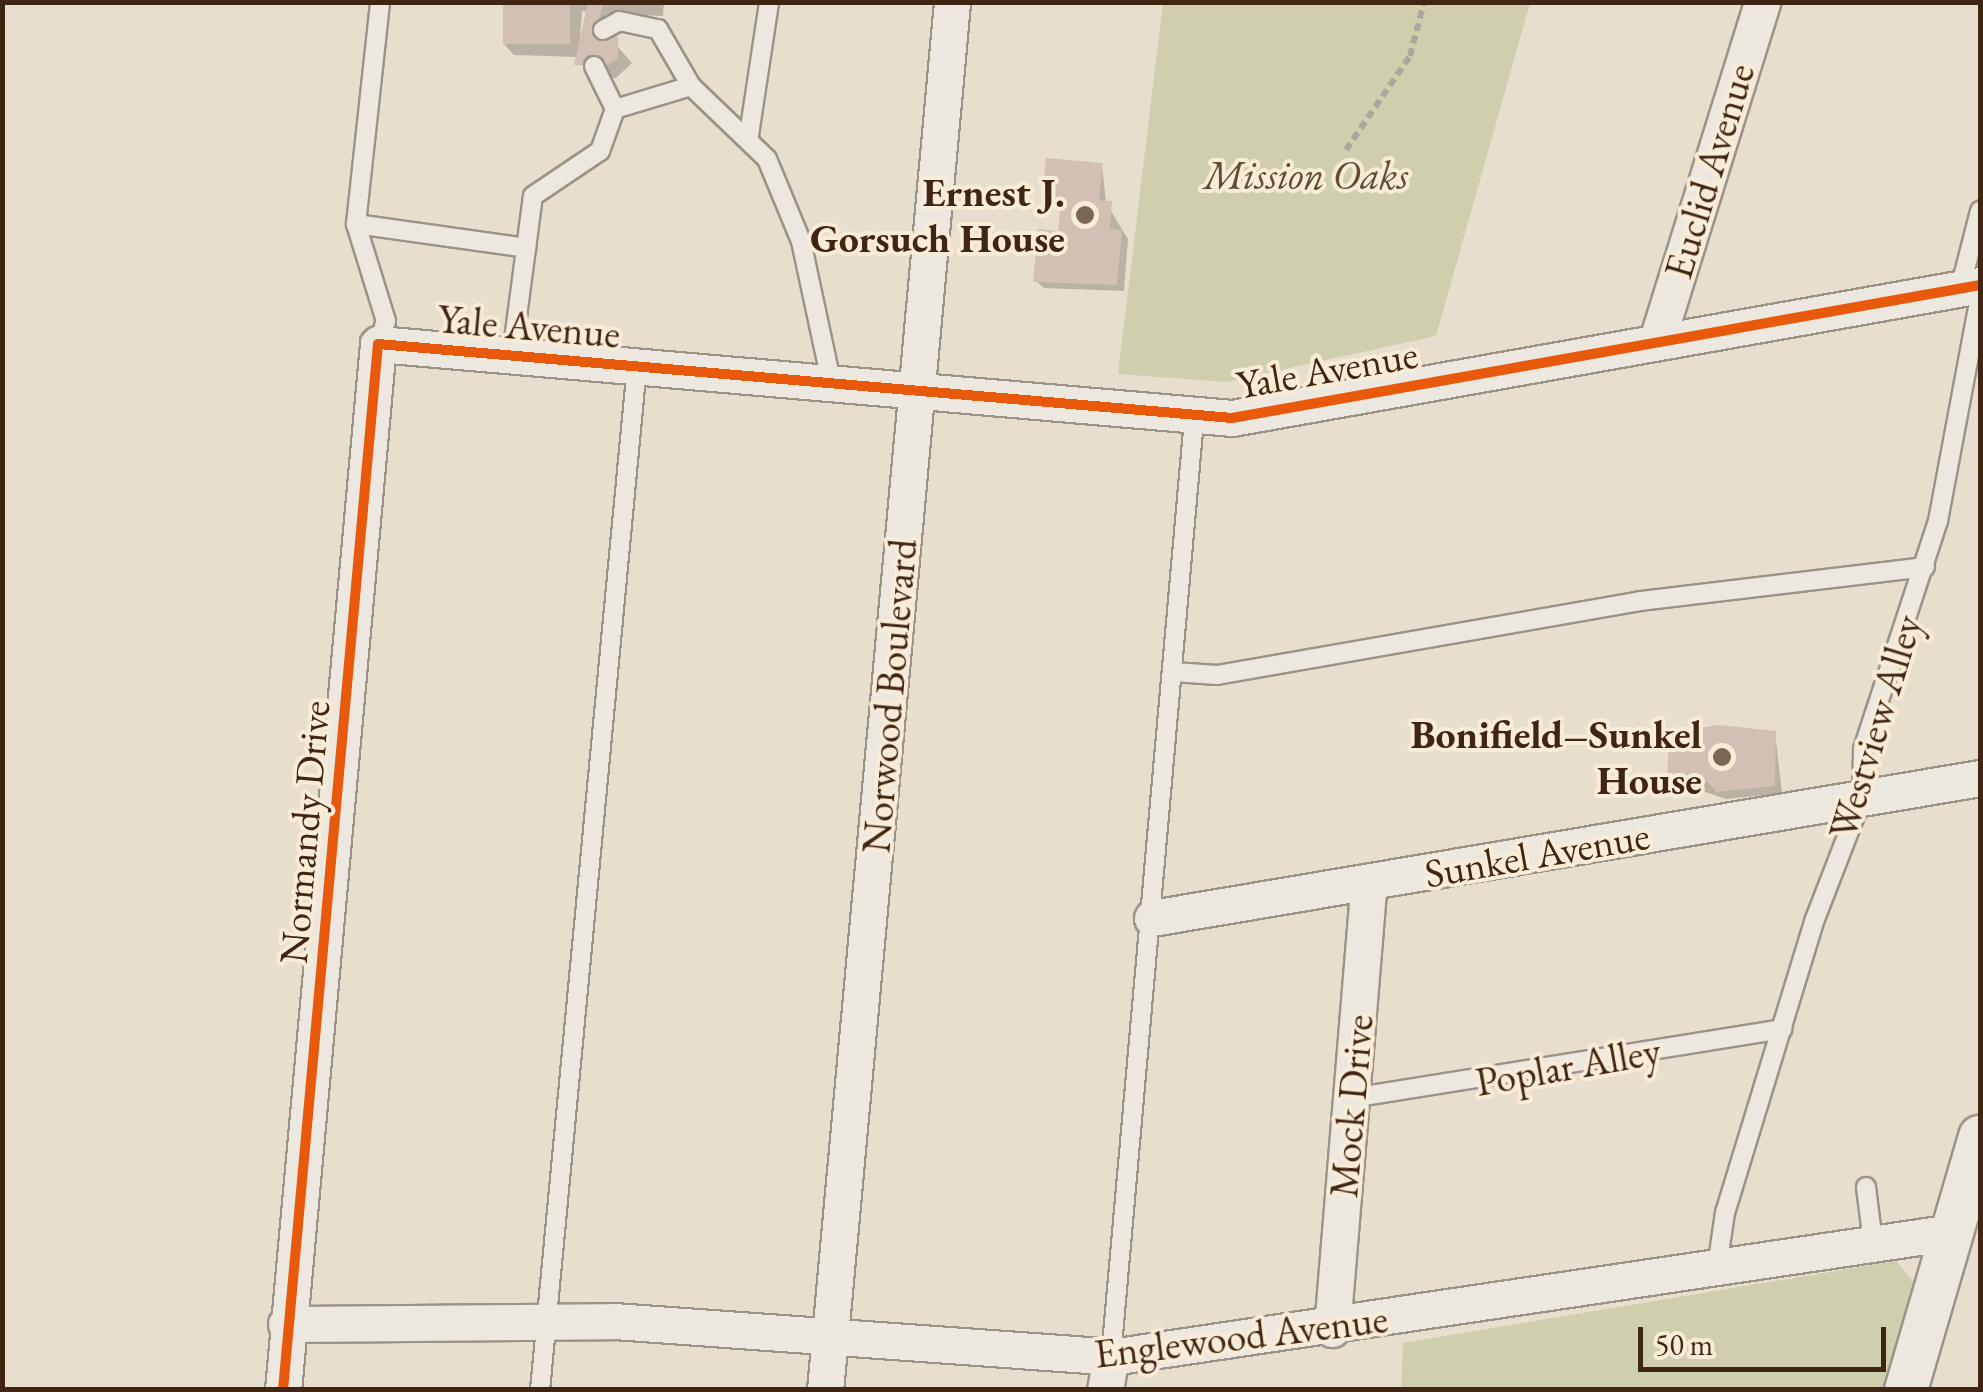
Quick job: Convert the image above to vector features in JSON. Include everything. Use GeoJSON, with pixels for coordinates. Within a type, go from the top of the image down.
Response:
{"type":"FeatureCollection","features":[{"type":"Feature","properties":{"kind":"street","name":"Norwood Boulevard"},"geometry":{"type":"LineString","coordinates":[[825,1390],[952,2]]}},
{"type":"Feature","properties":{"kind":"street","name":"Euclid Avenue"},"geometry":{"type":"LineString","coordinates":[[1657,340],[1762,2]]}},
{"type":"Feature","properties":{"kind":"street","name":"Yale Avenue"},"geometry":{"type":"LineString","coordinates":[[378,344],[1194,419],[1974,290]]}},
{"type":"Feature","properties":{"kind":"street","name":"Normandy Drive"},"geometry":{"type":"LineString","coordinates":[[283,1390],[378,344]]}},
{"type":"Feature","properties":{"kind":"street","name":"Sunkel Avenue"},"geometry":{"type":"LineString","coordinates":[[1152,918],[1980,778]]}},
{"type":"Feature","properties":{"kind":"street","name":"Mock Drive"},"geometry":{"type":"LineString","coordinates":[[1332,1329],[1369,882]]}},
{"type":"Feature","properties":{"kind":"street"},"geometry":{"type":"LineString","coordinates":[[1906,1390],[1980,1137]]}},
{"type":"Feature","properties":{"kind":"street","name":"Englewood Avenue"},"geometry":{"type":"LineString","coordinates":[[286,1324],[546,1322],[830,1332],[1108,1373],[1332,1329],[1952,1232]]}},
{"type":"Feature","properties":{"kind":"lane"},"geometry":{"type":"LineString","coordinates":[[378,344],[386,321],[356,224],[380,2]]}},
{"type":"Feature","properties":{"kind":"lane"},"geometry":{"type":"LineString","coordinates":[[749,135],[769,2]]}},
{"type":"Feature","properties":{"kind":"lane"},"geometry":{"type":"LineString","coordinates":[[603,30],[619,21],[658,28],[691,86],[749,135],[801,241],[832,386]]}},
{"type":"Feature","properties":{"kind":"lane"},"geometry":{"type":"LineString","coordinates":[[512,355],[533,196],[600,150],[615,109],[594,66]]}},
{"type":"Feature","properties":{"kind":"lane"},"geometry":{"type":"LineString","coordinates":[[615,109],[691,86]]}},
{"type":"Feature","properties":{"kind":"lane","name":"Westview Alley"},"geometry":{"type":"LineString","coordinates":[[1717,1267],[1782,1029],[1862,798],[1863,749],[1925,567],[1974,290],[1980,212]]}},
{"type":"Feature","properties":{"kind":"lane"},"geometry":{"type":"LineString","coordinates":[[356,224],[526,248]]}},
{"type":"Feature","properties":{"kind":"lane"},"geometry":{"type":"LineString","coordinates":[[540,1390],[637,365]]}},
{"type":"Feature","properties":{"kind":"lane"},"geometry":{"type":"LineString","coordinates":[[1108,1373],[1194,419]]}},
{"type":"Feature","properties":{"kind":"lane"},"geometry":{"type":"LineString","coordinates":[[1172,672],[1216,675],[1640,601],[1925,567]]}},
{"type":"Feature","properties":{"kind":"lane","name":"Poplar Alley"},"geometry":{"type":"LineString","coordinates":[[1352,1098],[1782,1029]]}},
{"type":"Feature","properties":{"kind":"lane"},"geometry":{"type":"LineString","coordinates":[[1866,1187],[1873,1243]]}},
{"type":"Feature","properties":{"kind":"path"},"geometry":{"type":"LineString","coordinates":[[1346,150],[1410,56],[1424,2]]}},
{"type":"Feature","properties":{"kind":"green space","name":"Mission Oaks"},"geometry":{"type":"Polygon","coordinates":[[[1163,3],[1530,3],[1436,336],[1226,382],[1118,374],[1163,3]]]}},
{"type":"Feature","properties":{"kind":"green space"},"geometry":{"type":"Polygon","coordinates":[[[1896,1261],[1916,1285],[1885,1389],[1401,1390],[1403,1343],[1896,1261]]]}},
{"type":"Feature","properties":{"kind":"building"},"geometry":{"type":"Polygon","coordinates":[[[588,2],[604,2],[596,29],[618,37],[618,58],[603,67],[574,65],[588,2]]]}},
{"type":"Feature","properties":{"kind":"building"},"geometry":{"type":"Polygon","coordinates":[[[503,3],[570,3],[570,44],[503,44],[503,3]]]}},
{"type":"Feature","properties":{"kind":"building","name":"Ernest J. Gorsuch House"},"geometry":{"type":"Polygon","coordinates":[[[1046,158],[1103,163],[1099,200],[1112,201],[1110,229],[1122,230],[1117,285],[1033,282],[1038,229],[1058,231],[1061,199],[1042,197],[1046,158]]]}},
{"type":"Feature","properties":{"kind":"building","name":"Bonifield–Sunkel House"},"geometry":{"type":"Polygon","coordinates":[[[1718,725],[1776,731],[1775,786],[1716,792],[1708,782],[1667,781],[1669,733],[1718,725]]]}},
{"type":"Feature","properties":{"kind":"cycle path"},"geometry":{"type":"LineString","coordinates":[[283,1390],[378,344],[1232,418],[1980,285]]}},
{"type":"Feature","properties":{"kind":"place","name":"Ernest J. Gorsuch House"},"geometry":{"type":"Point","coordinates":[1085,215]}},
{"type":"Feature","properties":{"kind":"place","name":"Bonifield–Sunkel House"},"geometry":{"type":"Point","coordinates":[1722,757]}}]}
